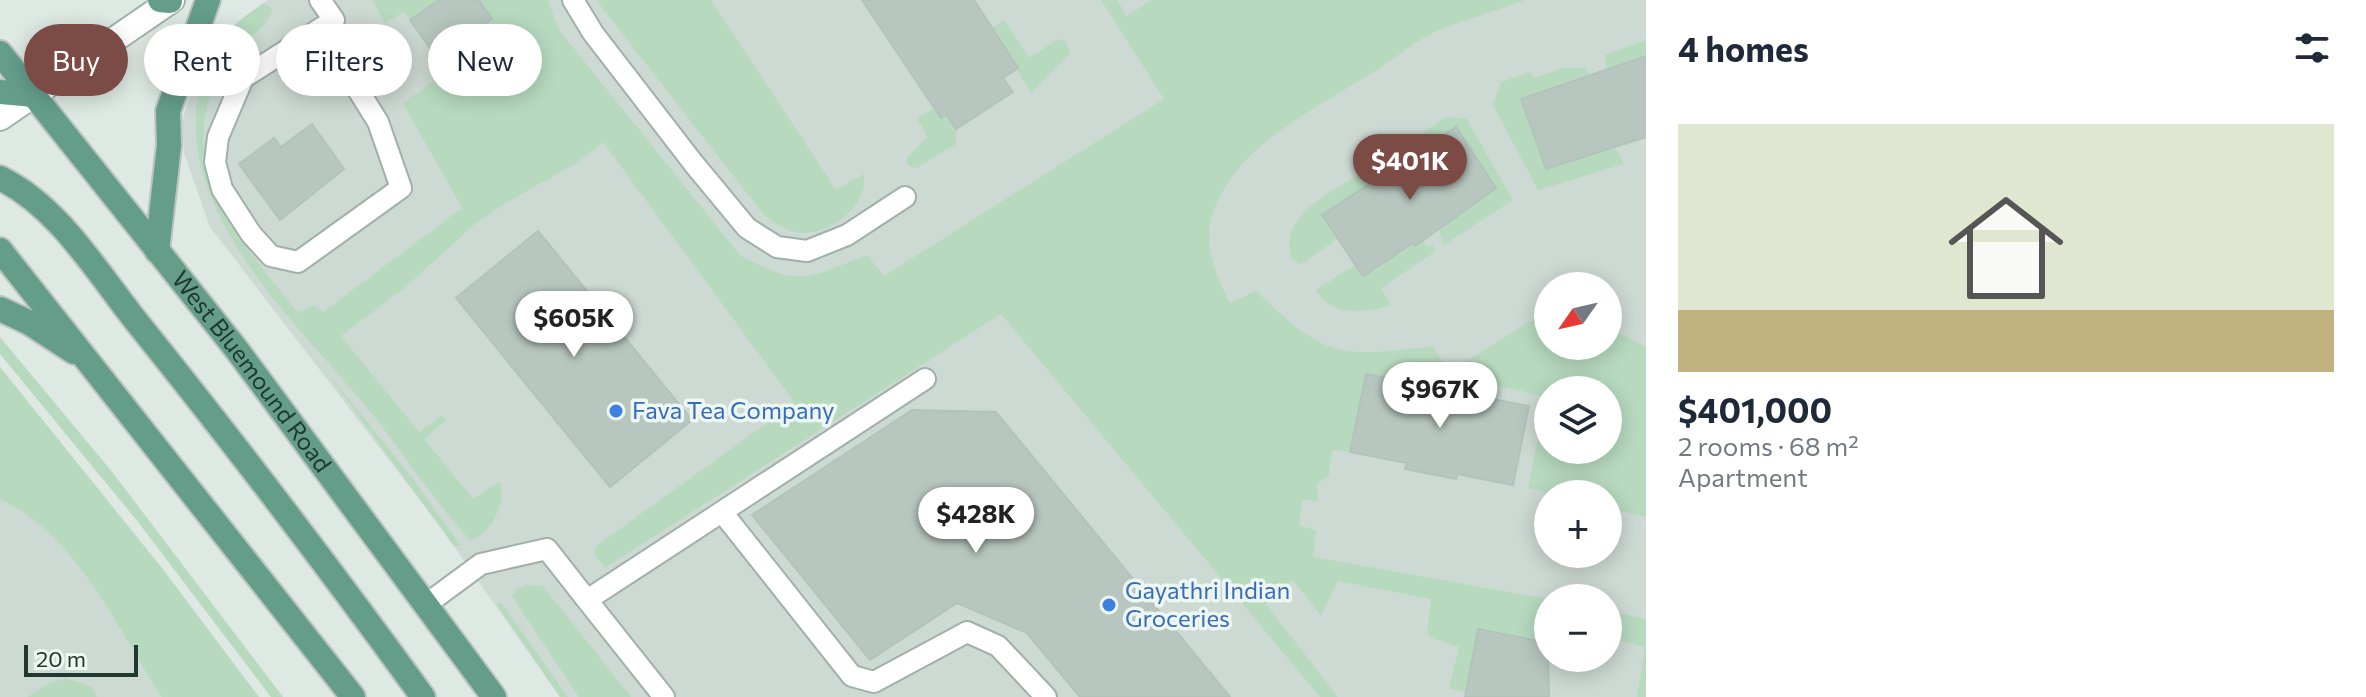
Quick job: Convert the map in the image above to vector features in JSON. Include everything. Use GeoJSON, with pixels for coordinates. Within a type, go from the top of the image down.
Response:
{"type":"FeatureCollection","features":[{"type":"Feature","properties":{"kind":"main road"},"geometry":{"type":"LineString","coordinates":[[157,251],[169,145],[168,111],[187,49],[208,0]]}},
{"type":"Feature","properties":{"kind":"main road","name":"West Bluemound Road"},"geometry":{"type":"LineString","coordinates":[[0,53],[24,83]]}},
{"type":"Feature","properties":{"kind":"main road"},"geometry":{"type":"LineString","coordinates":[[0,92],[24,94]]}},
{"type":"Feature","properties":{"kind":"main road","name":"West Bluemound Road"},"geometry":{"type":"LineString","coordinates":[[35,96],[237,350],[428,603],[494,697]]}},
{"type":"Feature","properties":{"kind":"main road"},"geometry":{"type":"LineString","coordinates":[[0,178],[17,186],[54,219],[229,436],[423,697]]}},
{"type":"Feature","properties":{"kind":"main road"},"geometry":{"type":"LineString","coordinates":[[0,250],[353,697]]}},
{"type":"Feature","properties":{"kind":"main road"},"geometry":{"type":"LineString","coordinates":[[0,309],[28,322],[95,367]]}},
{"type":"Feature","properties":{"kind":"street"},"geometry":{"type":"LineString","coordinates":[[128,28],[167,0]]}},
{"type":"Feature","properties":{"kind":"street"},"geometry":{"type":"LineString","coordinates":[[0,118],[33,96]]}},
{"type":"Feature","properties":{"kind":"lane"},"geometry":{"type":"LineString","coordinates":[[320,0],[334,20],[328,24]]}},
{"type":"Feature","properties":{"kind":"lane"},"geometry":{"type":"LineString","coordinates":[[573,0],[593,33],[711,185],[747,228],[777,247],[807,251],[847,235],[905,197]]}},
{"type":"Feature","properties":{"kind":"lane"},"geometry":{"type":"LineString","coordinates":[[320,29],[378,122],[401,188],[298,262],[271,256],[251,234],[222,189],[215,162],[218,137],[243,78],[320,29]]}},
{"type":"Feature","properties":{"kind":"lane"},"geometry":{"type":"LineString","coordinates":[[587,600],[925,379]]}},
{"type":"Feature","properties":{"kind":"lane"},"geometry":{"type":"LineString","coordinates":[[722,512],[852,676],[874,682],[967,632],[998,646],[1046,697]]}},
{"type":"Feature","properties":{"kind":"lane"},"geometry":{"type":"LineString","coordinates":[[428,603],[481,564],[547,549],[664,697]]}},
{"type":"Feature","properties":{"kind":"shaded area"},"geometry":{"type":"Polygon","coordinates":[[[268,0],[1646,0],[1646,697],[560,697],[436,521],[210,227],[184,153],[182,122],[190,96],[260,96],[260,24],[235,24],[268,0]]]}},
{"type":"Feature","properties":{"kind":"shaded area"},"geometry":{"type":"Polygon","coordinates":[[[0,480],[40,488],[189,697],[0,697],[0,480]]]}},
{"type":"Feature","properties":{"kind":"green space"},"geometry":{"type":"Polygon","coordinates":[[[372,0],[439,0],[410,20],[404,12],[385,23],[372,0]]]}},
{"type":"Feature","properties":{"kind":"green space"},"geometry":{"type":"Polygon","coordinates":[[[479,0],[548,0],[559,30],[740,255],[778,273],[804,276],[867,255],[884,276],[1164,99],[1101,0],[1117,0],[1127,16],[1152,0],[1525,0],[1430,34],[1304,114],[1260,147],[1225,187],[1214,210],[1209,234],[1212,258],[1230,303],[1256,291],[1317,341],[1353,352],[1433,346],[1449,372],[1534,319],[1534,360],[1622,360],[1622,334],[1646,347],[1646,517],[1622,511],[1622,480],[1534,480],[1534,490],[1528,488],[1534,458],[1534,464],[1622,464],[1622,376],[1534,376],[1534,394],[1449,373],[1437,388],[1366,374],[1350,452],[1332,450],[1329,476],[1317,484],[1318,501],[1302,500],[1299,525],[1316,531],[1313,557],[1534,596],[1534,640],[1479,629],[1466,692],[1449,688],[1459,647],[1431,638],[1427,632],[1431,599],[1338,581],[1321,616],[1293,580],[1266,604],[1338,697],[1320,697],[1001,314],[605,568],[594,554],[596,546],[795,403],[603,142],[575,164],[475,224],[402,290],[341,336],[419,432],[442,415],[446,420],[424,439],[473,499],[500,481],[501,500],[496,517],[479,537],[471,541],[374,416],[282,309],[226,228],[207,186],[197,141],[198,96],[210,96],[204,134],[207,167],[217,197],[233,227],[298,313],[314,305],[323,312],[462,208],[403,103],[428,85],[428,96],[542,96],[542,24],[485,24],[492,19],[479,0]]]}},
{"type":"Feature","properties":{"kind":"green space"},"geometry":{"type":"Polygon","coordinates":[[[596,0],[711,0],[836,190],[864,174],[864,185],[854,206],[837,223],[814,232],[787,229],[764,215],[596,0]]]}},
{"type":"Feature","properties":{"kind":"green space"},"geometry":{"type":"Polygon","coordinates":[[[263,3],[272,9],[260,28],[260,24],[237,24],[263,3]]]}},
{"type":"Feature","properties":{"kind":"green space"},"geometry":{"type":"Polygon","coordinates":[[[1004,20],[1029,58],[1058,39],[1066,42],[1070,54],[1031,93],[992,28],[1004,20]]]}},
{"type":"Feature","properties":{"kind":"green space"},"geometry":{"type":"Polygon","coordinates":[[[1646,40],[1646,56],[1607,69],[1605,55],[1646,40]]]}},
{"type":"Feature","properties":{"kind":"green space"},"geometry":{"type":"Polygon","coordinates":[[[1563,68],[1586,68],[1589,75],[1522,99],[1545,168],[1615,148],[1624,164],[1538,190],[1493,105],[1501,82],[1531,72],[1534,78],[1563,68]]]}},
{"type":"Feature","properties":{"kind":"green space"},"geometry":{"type":"Polygon","coordinates":[[[934,108],[941,118],[946,114],[956,129],[956,144],[915,169],[907,164],[907,157],[928,137],[917,119],[934,108]]]}},
{"type":"Feature","properties":{"kind":"green space"},"geometry":{"type":"Polygon","coordinates":[[[1446,117],[1466,118],[1513,200],[1444,245],[1439,230],[1448,224],[1446,221],[1496,188],[1456,128],[1397,166],[1393,153],[1446,117]]]}},
{"type":"Feature","properties":{"kind":"green space"},"geometry":{"type":"Polygon","coordinates":[[[1368,169],[1378,170],[1382,176],[1322,215],[1337,239],[1301,265],[1292,259],[1289,243],[1301,216],[1327,194],[1368,169]]]}},
{"type":"Feature","properties":{"kind":"green space"},"geometry":{"type":"Polygon","coordinates":[[[1423,241],[1428,247],[1432,244],[1436,251],[1381,288],[1391,305],[1360,311],[1340,309],[1323,299],[1316,290],[1355,265],[1363,276],[1413,243],[1415,246],[1423,241]]]}},
{"type":"Feature","properties":{"kind":"green space"},"geometry":{"type":"Polygon","coordinates":[[[0,337],[113,473],[283,697],[271,697],[138,522],[0,354],[0,337]]]}},
{"type":"Feature","properties":{"kind":"green space"},"geometry":{"type":"Polygon","coordinates":[[[322,366],[410,475],[461,546],[454,546],[322,366]]]}},
{"type":"Feature","properties":{"kind":"green space"},"geometry":{"type":"Polygon","coordinates":[[[0,367],[162,568],[259,697],[162,697],[112,614],[74,560],[28,515],[0,499],[0,367]]]}},
{"type":"Feature","properties":{"kind":"green space"},"geometry":{"type":"Polygon","coordinates":[[[527,585],[543,586],[631,697],[579,697],[512,596],[516,589],[527,585]]]}},
{"type":"Feature","properties":{"kind":"green space"},"geometry":{"type":"Polygon","coordinates":[[[501,602],[568,697],[560,697],[497,605],[501,602]]]}},
{"type":"Feature","properties":{"kind":"green space"},"geometry":{"type":"Polygon","coordinates":[[[1622,614],[1646,619],[1646,697],[1637,697],[1645,647],[1622,641],[1622,614]]]}},
{"type":"Feature","properties":{"kind":"green space"},"geometry":{"type":"Polygon","coordinates":[[[66,678],[92,687],[97,697],[27,697],[49,683],[66,678]]]}},
{"type":"Feature","properties":{"kind":"building"},"geometry":{"type":"Polygon","coordinates":[[[439,0],[479,0],[492,19],[485,24],[428,24],[428,45],[410,20],[439,0]]]}},
{"type":"Feature","properties":{"kind":"building"},"geometry":{"type":"Polygon","coordinates":[[[862,0],[974,0],[1018,68],[1003,78],[1013,92],[956,129],[946,114],[941,118],[862,0]]]}},
{"type":"Feature","properties":{"kind":"building"},"geometry":{"type":"Polygon","coordinates":[[[1646,56],[1646,137],[1546,169],[1521,99],[1646,56]]]}},
{"type":"Feature","properties":{"kind":"building"},"geometry":{"type":"Polygon","coordinates":[[[312,124],[344,169],[280,220],[239,164],[274,138],[281,147],[312,124]]]}},
{"type":"Feature","properties":{"kind":"building"},"geometry":{"type":"Polygon","coordinates":[[[1456,127],[1496,188],[1415,246],[1413,243],[1363,276],[1322,215],[1456,127]]]}},
{"type":"Feature","properties":{"kind":"building"},"geometry":{"type":"Polygon","coordinates":[[[538,231],[692,420],[610,487],[456,298],[538,231]]]}},
{"type":"Feature","properties":{"kind":"building"},"geometry":{"type":"Polygon","coordinates":[[[1366,374],[1529,406],[1513,485],[1457,474],[1456,479],[1405,469],[1407,463],[1350,452],[1366,374]]]}},
{"type":"Feature","properties":{"kind":"building"},"geometry":{"type":"Polygon","coordinates":[[[912,410],[996,412],[1230,697],[1080,697],[1027,633],[957,603],[870,660],[752,515],[912,410]]]}},
{"type":"Feature","properties":{"kind":"building"},"geometry":{"type":"Polygon","coordinates":[[[1478,629],[1534,640],[1534,672],[1549,672],[1549,697],[1465,697],[1478,629]]]}},
{"type":"Feature","properties":{"kind":"place","name":"Fava Tea Company"},"geometry":{"type":"Point","coordinates":[616,411]}},
{"type":"Feature","properties":{"kind":"place","name":"Gayathri Indian Groceries"},"geometry":{"type":"Point","coordinates":[1109,605]}}]}
